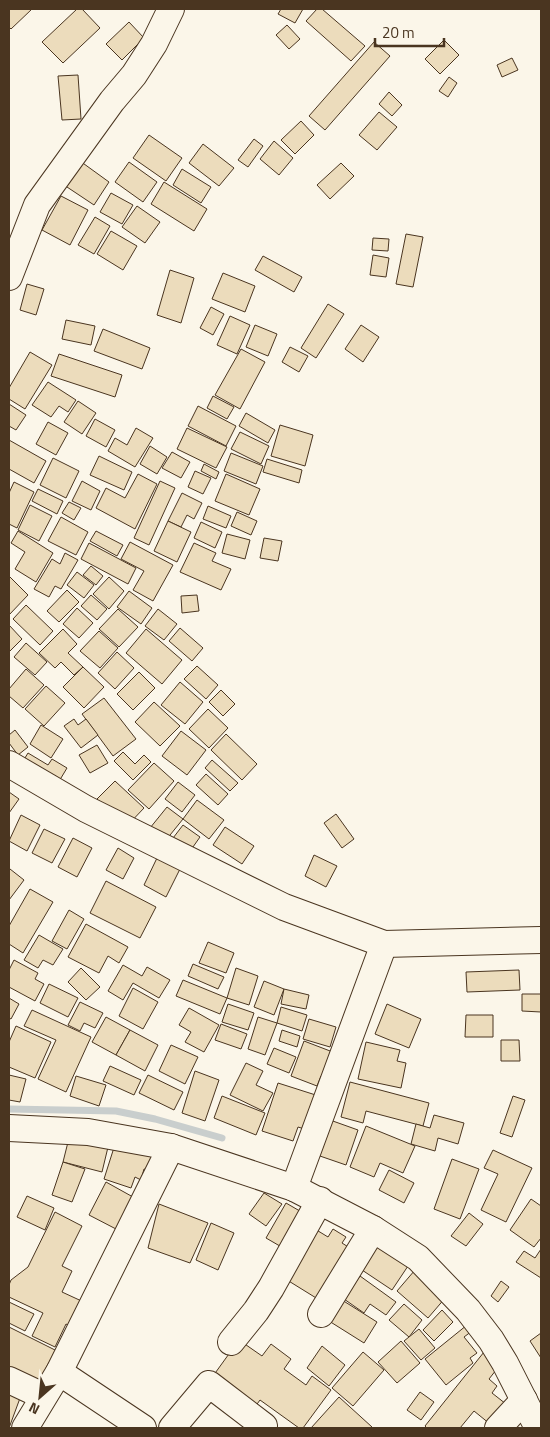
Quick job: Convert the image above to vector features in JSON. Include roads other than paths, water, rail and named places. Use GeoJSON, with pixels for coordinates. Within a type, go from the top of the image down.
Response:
{"type":"FeatureCollection","features":[{"type":"Feature","properties":{"kind":"street"},"geometry":{"type":"LineString","coordinates":[[9,277],[38,205],[112,101],[134,75],[154,44],[171,9]]}},
{"type":"Feature","properties":{"kind":"street"},"geometry":{"type":"LineString","coordinates":[[9,764],[86,809],[284,907],[384,944],[541,940]]}},
{"type":"Feature","properties":{"kind":"street"},"geometry":{"type":"LineString","coordinates":[[299,1175],[384,944]]}},
{"type":"Feature","properties":{"kind":"street"},"geometry":{"type":"LineString","coordinates":[[9,1128],[88,1132],[172,1147],[299,1175],[320,1200],[373,1229],[418,1258],[468,1310],[491,1340],[538,1428]]}},
{"type":"Feature","properties":{"kind":"street"},"geometry":{"type":"LineString","coordinates":[[25,1428],[59,1372],[172,1147]]}},
{"type":"Feature","properties":{"kind":"street"},"geometry":{"type":"LineString","coordinates":[[231,1342],[256,1311],[271,1288],[320,1200]]}},
{"type":"Feature","properties":{"kind":"street"},"geometry":{"type":"LineString","coordinates":[[321,1314],[373,1229]]}},
{"type":"Feature","properties":{"kind":"street"},"geometry":{"type":"LineString","coordinates":[[59,1372],[143,1428]]}},
{"type":"Feature","properties":{"kind":"street"},"geometry":{"type":"LineString","coordinates":[[9,1380],[43,1396]]}},
{"type":"Feature","properties":{"kind":"street"},"geometry":{"type":"LineString","coordinates":[[172,1428],[209,1384],[264,1426]]}},
{"type":"Feature","properties":{"kind":"street"},"geometry":{"type":"LineString","coordinates":[[498,1428],[524,1400]]}},
{"type":"Feature","properties":{"kind":"waterway"},"geometry":{"type":"LineString","coordinates":[[9,1109],[116,1111],[155,1119],[222,1138]]}}]}
